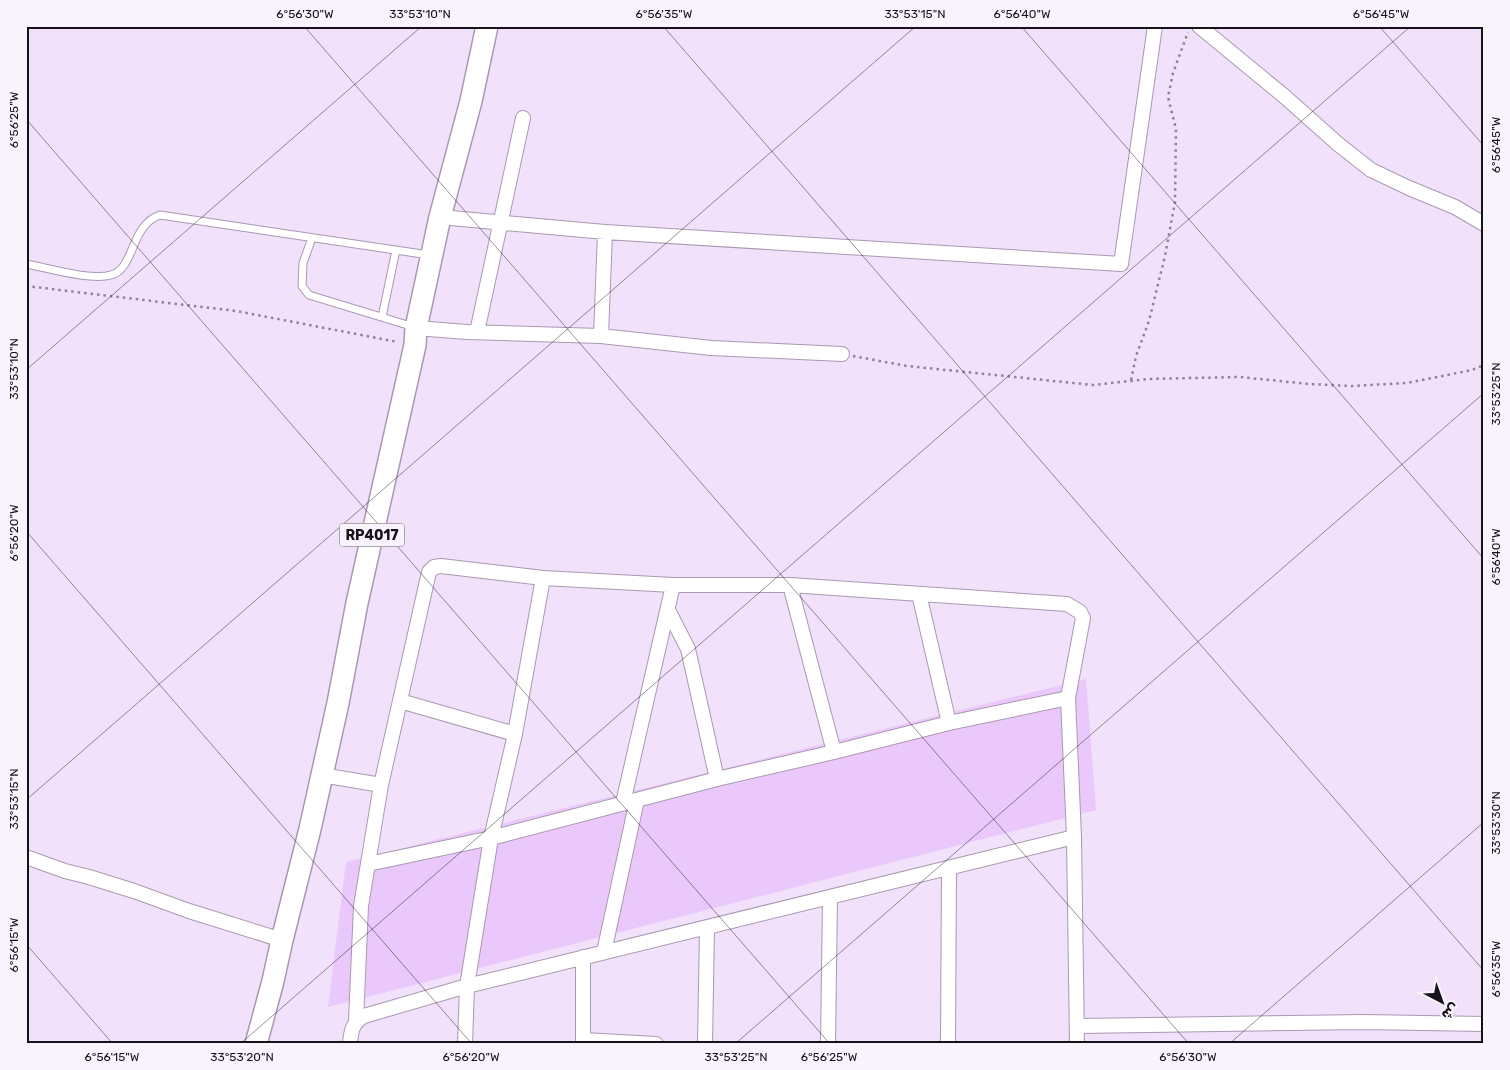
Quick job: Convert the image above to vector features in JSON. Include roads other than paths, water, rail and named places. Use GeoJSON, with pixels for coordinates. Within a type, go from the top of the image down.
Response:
{"type":"FeatureCollection","features":[{"type":"Feature","properties":{"kind":"main road","name":"RP4017"},"geometry":{"type":"LineString","coordinates":[[256,1044],[273,981],[322,774],[440,217],[470,102],[487,26]]}},
{"type":"Feature","properties":{"kind":"street"},"geometry":{"type":"LineString","coordinates":[[440,217],[605,232],[1121,264],[1155,26]]}},
{"type":"Feature","properties":{"kind":"street"},"geometry":{"type":"LineString","coordinates":[[1199,26],[1371,170],[1409,188],[1455,206],[1484,224]]}},
{"type":"Feature","properties":{"kind":"street"},"geometry":{"type":"LineString","coordinates":[[478,332],[523,118]]}},
{"type":"Feature","properties":{"kind":"street"},"geometry":{"type":"LineString","coordinates":[[600,336],[605,232]]}},
{"type":"Feature","properties":{"kind":"street"},"geometry":{"type":"LineString","coordinates":[[416,336],[478,332],[600,336],[711,348],[842,354]]}},
{"type":"Feature","properties":{"kind":"street"},"geometry":{"type":"LineString","coordinates":[[350,1044],[351,1030],[356,1021],[361,906],[381,785],[429,572],[434,567],[441,566],[543,578],[673,586],[790,586],[1062,603],[1074,607],[1084,618],[1068,698],[1074,837],[1077,1044]]}},
{"type":"Feature","properties":{"kind":"street"},"geometry":{"type":"LineString","coordinates":[[465,1044],[467,986],[491,838],[515,734],[543,578]]}},
{"type":"Feature","properties":{"kind":"street"},"geometry":{"type":"LineString","coordinates":[[604,952],[630,801],[673,586]]}},
{"type":"Feature","properties":{"kind":"street"},"geometry":{"type":"LineString","coordinates":[[790,586],[834,752]]}},
{"type":"Feature","properties":{"kind":"street"},"geometry":{"type":"LineString","coordinates":[[919,594],[949,723]]}},
{"type":"Feature","properties":{"kind":"street"},"geometry":{"type":"LineString","coordinates":[[668,610],[688,649],[717,779]]}},
{"type":"Feature","properties":{"kind":"street"},"geometry":{"type":"LineString","coordinates":[[368,864],[491,838],[717,779],[949,723],[1068,698]]}},
{"type":"Feature","properties":{"kind":"street"},"geometry":{"type":"LineString","coordinates":[[400,701],[515,734]]}},
{"type":"Feature","properties":{"kind":"street"},"geometry":{"type":"LineString","coordinates":[[322,774],[381,785]]}},
{"type":"Feature","properties":{"kind":"street"},"geometry":{"type":"LineString","coordinates":[[356,1021],[364,1016],[467,986],[1074,837]]}},
{"type":"Feature","properties":{"kind":"street"},"geometry":{"type":"LineString","coordinates":[[26,857],[64,871],[126,888],[189,911],[282,940]]}},
{"type":"Feature","properties":{"kind":"street"},"geometry":{"type":"LineString","coordinates":[[948,1044],[949,868]]}},
{"type":"Feature","properties":{"kind":"street"},"geometry":{"type":"LineString","coordinates":[[828,1044],[830,897]]}},
{"type":"Feature","properties":{"kind":"street"},"geometry":{"type":"LineString","coordinates":[[705,1044],[707,928]]}},
{"type":"Feature","properties":{"kind":"street"},"geometry":{"type":"LineString","coordinates":[[583,957],[583,1042],[656,1044]]}},
{"type":"Feature","properties":{"kind":"street"},"geometry":{"type":"LineString","coordinates":[[1078,1026],[1364,1022],[1484,1024]]}},
{"type":"Feature","properties":{"kind":"lane"},"geometry":{"type":"LineString","coordinates":[[26,264],[96,277],[113,275],[126,263],[137,236],[151,218],[160,215],[432,255]]}},
{"type":"Feature","properties":{"kind":"lane"},"geometry":{"type":"LineString","coordinates":[[312,238],[302,263],[302,286],[309,294],[382,317],[416,336]]}},
{"type":"Feature","properties":{"kind":"lane"},"geometry":{"type":"LineString","coordinates":[[382,317],[396,250]]}}]}
